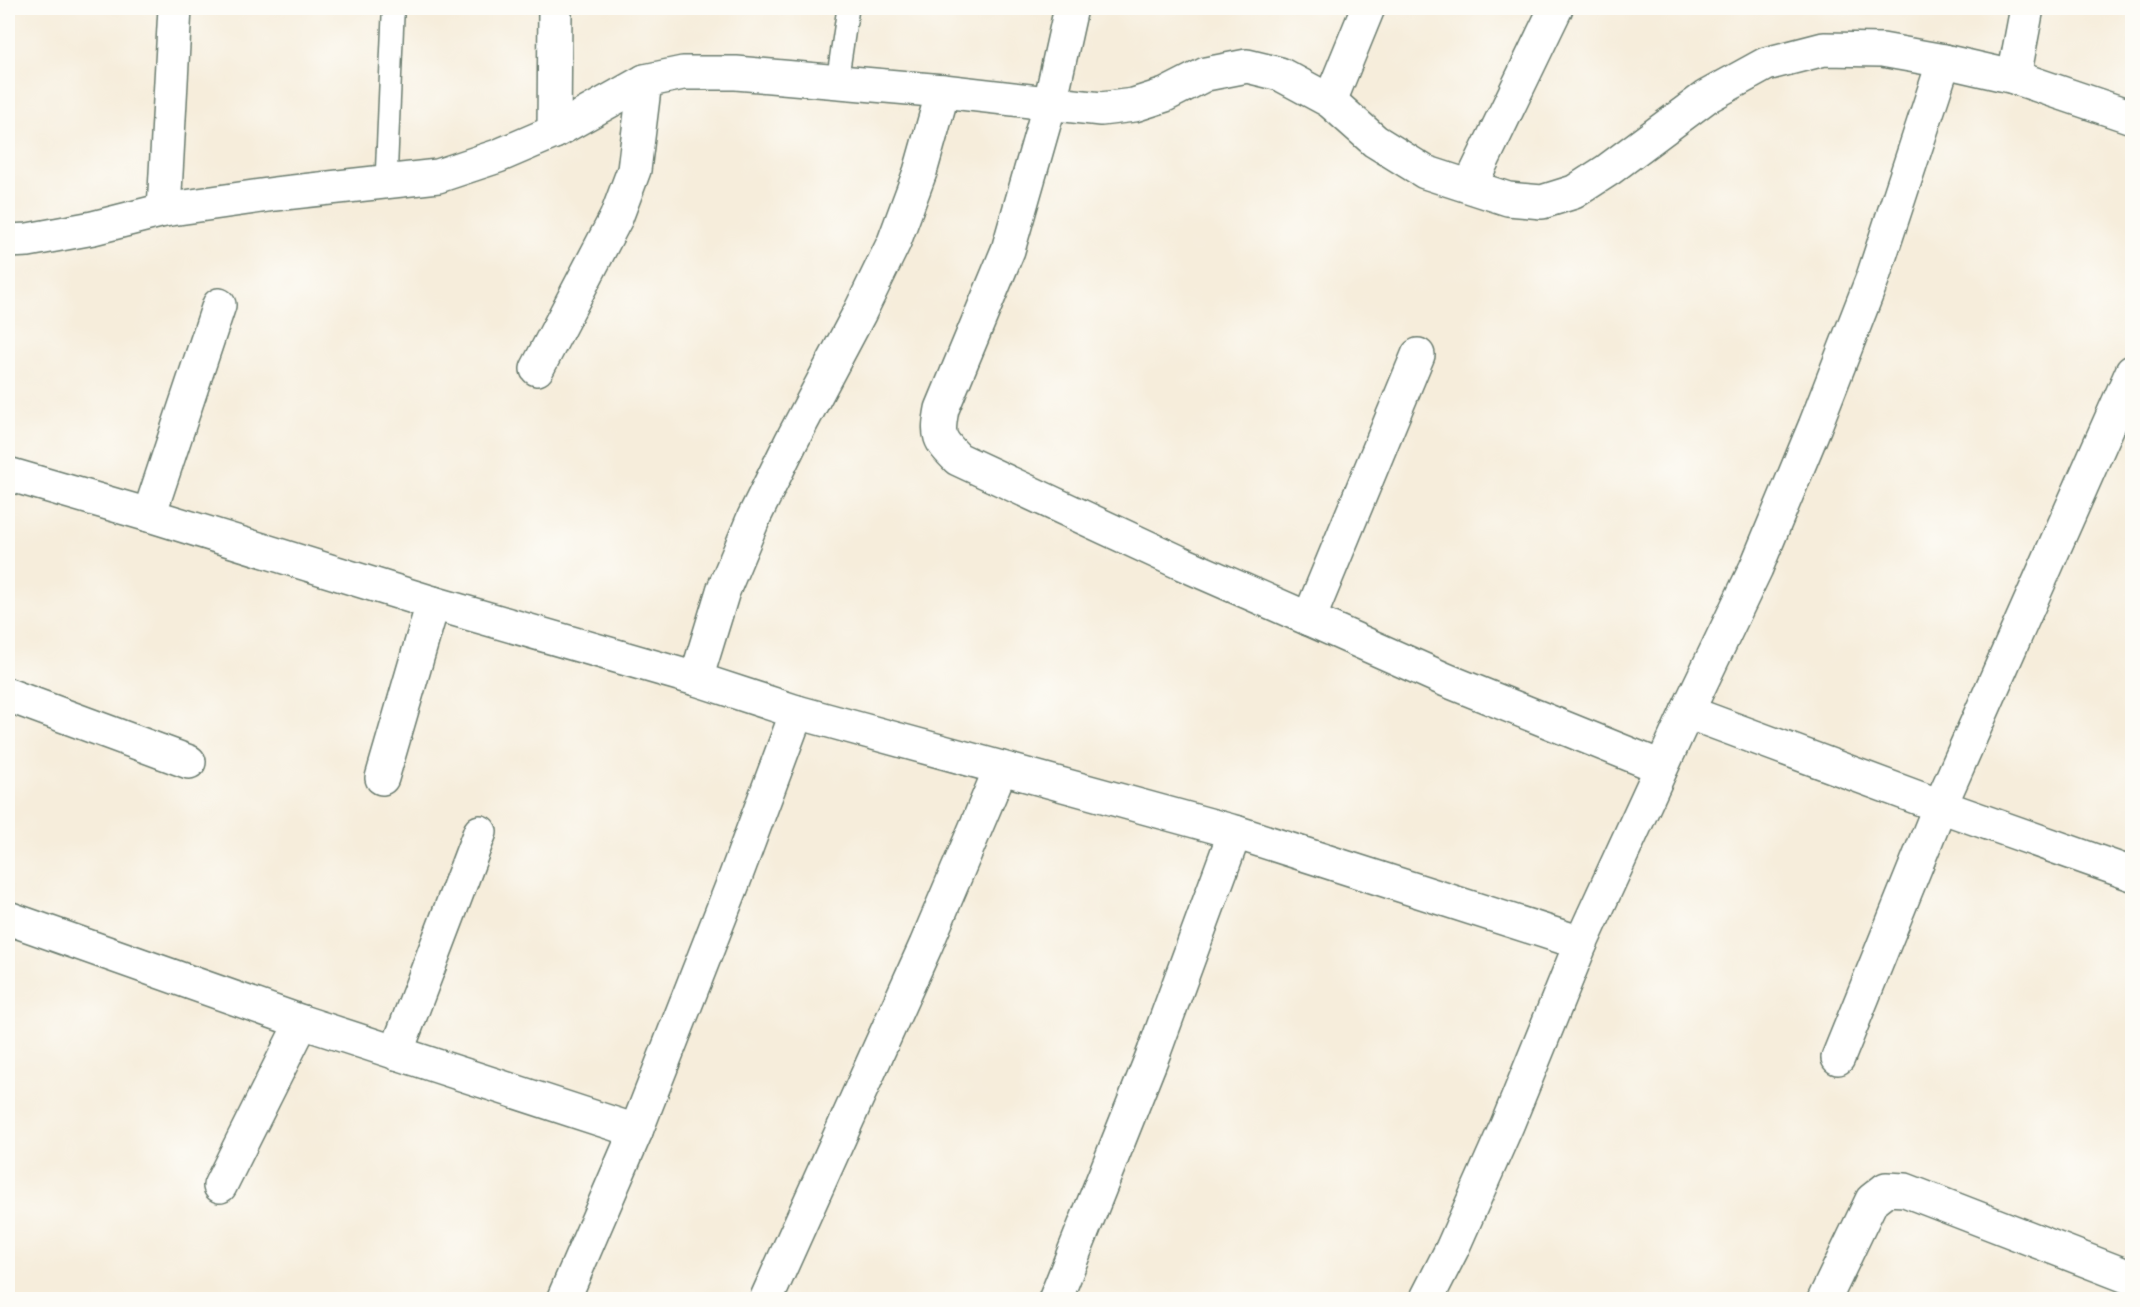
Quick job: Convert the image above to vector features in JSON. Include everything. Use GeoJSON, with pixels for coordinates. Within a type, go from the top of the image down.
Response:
{"type":"FeatureCollection","features":[{"type":"Feature","properties":{"kind":"street"},"geometry":{"type":"LineString","coordinates":[[164,210],[175,8]]}},
{"type":"Feature","properties":{"kind":"street"},"geometry":{"type":"LineString","coordinates":[[554,132],[555,8]]}},
{"type":"Feature","properties":{"kind":"street"},"geometry":{"type":"LineString","coordinates":[[1071,8],[1050,103],[1008,250],[942,409],[938,430],[944,445],[958,459],[1179,562],[1457,684],[1661,768]]}},
{"type":"Feature","properties":{"kind":"street"},"geometry":{"type":"LineString","coordinates":[[1330,101],[1368,8]]}},
{"type":"Feature","properties":{"kind":"street"},"geometry":{"type":"LineString","coordinates":[[1470,186],[1556,8]]}},
{"type":"Feature","properties":{"kind":"street"},"geometry":{"type":"LineString","coordinates":[[2014,77],[2027,8]]}},
{"type":"Feature","properties":{"kind":"street"},"geometry":{"type":"LineString","coordinates":[[8,241],[28,240],[93,228],[164,210],[438,176],[498,156],[554,132],[645,81],[682,73],[736,74],[943,91],[1101,109],[1134,105],[1165,95],[1206,74],[1247,66],[1280,74],[1330,101],[1376,141],[1425,172],[1508,199],[1542,202],[1574,192],[1608,170],[1707,97],[1766,64],[1824,50],[1882,50],[1944,61],[2014,77],[2133,117]]}},
{"type":"Feature","properties":{"kind":"street"},"geometry":{"type":"LineString","coordinates":[[1426,1299],[1452,1248],[1507,1125],[1581,943],[1756,568],[1873,277],[1944,61]]}},
{"type":"Feature","properties":{"kind":"street"},"geometry":{"type":"LineString","coordinates":[[537,369],[616,218],[634,170],[645,81]]}},
{"type":"Feature","properties":{"kind":"street"},"geometry":{"type":"LineString","coordinates":[[696,679],[723,591],[754,516],[894,242],[920,172],[943,91]]}},
{"type":"Feature","properties":{"kind":"street"},"geometry":{"type":"LineString","coordinates":[[149,514],[219,305]]}},
{"type":"Feature","properties":{"kind":"street"},"geometry":{"type":"LineString","coordinates":[[1309,619],[1418,355]]}},
{"type":"Feature","properties":{"kind":"street"},"geometry":{"type":"LineString","coordinates":[[1838,1058],[1940,806],[2133,372]]}},
{"type":"Feature","properties":{"kind":"street"},"geometry":{"type":"LineString","coordinates":[[8,474],[149,514],[433,603],[696,679],[797,712],[1235,832],[1581,943]]}},
{"type":"Feature","properties":{"kind":"street"},"geometry":{"type":"LineString","coordinates":[[382,778],[433,603]]}},
{"type":"Feature","properties":{"kind":"street"},"geometry":{"type":"LineString","coordinates":[[8,695],[189,762]]}},
{"type":"Feature","properties":{"kind":"street"},"geometry":{"type":"LineString","coordinates":[[563,1299],[636,1131],[797,712]]}},
{"type":"Feature","properties":{"kind":"street"},"geometry":{"type":"LineString","coordinates":[[1687,712],[1940,806],[2133,874]]}},
{"type":"Feature","properties":{"kind":"street"},"geometry":{"type":"LineString","coordinates":[[766,1299],[926,945],[1001,768]]}},
{"type":"Feature","properties":{"kind":"street"},"geometry":{"type":"LineString","coordinates":[[396,1053],[480,832]]}},
{"type":"Feature","properties":{"kind":"street"},"geometry":{"type":"LineString","coordinates":[[1054,1299],[1089,1218],[1154,1052],[1235,832]]}},
{"type":"Feature","properties":{"kind":"street"},"geometry":{"type":"LineString","coordinates":[[8,918],[302,1022],[636,1131]]}},
{"type":"Feature","properties":{"kind":"street"},"geometry":{"type":"LineString","coordinates":[[220,1186],[302,1022]]}},
{"type":"Feature","properties":{"kind":"street"},"geometry":{"type":"LineString","coordinates":[[1824,1299],[1872,1200],[1886,1189],[1905,1190],[2133,1278]]}},
{"type":"Feature","properties":{"kind":"lane"},"geometry":{"type":"LineString","coordinates":[[837,82],[848,8]]}},
{"type":"Feature","properties":{"kind":"lane"},"geometry":{"type":"LineString","coordinates":[[386,182],[393,16]]}}]}
